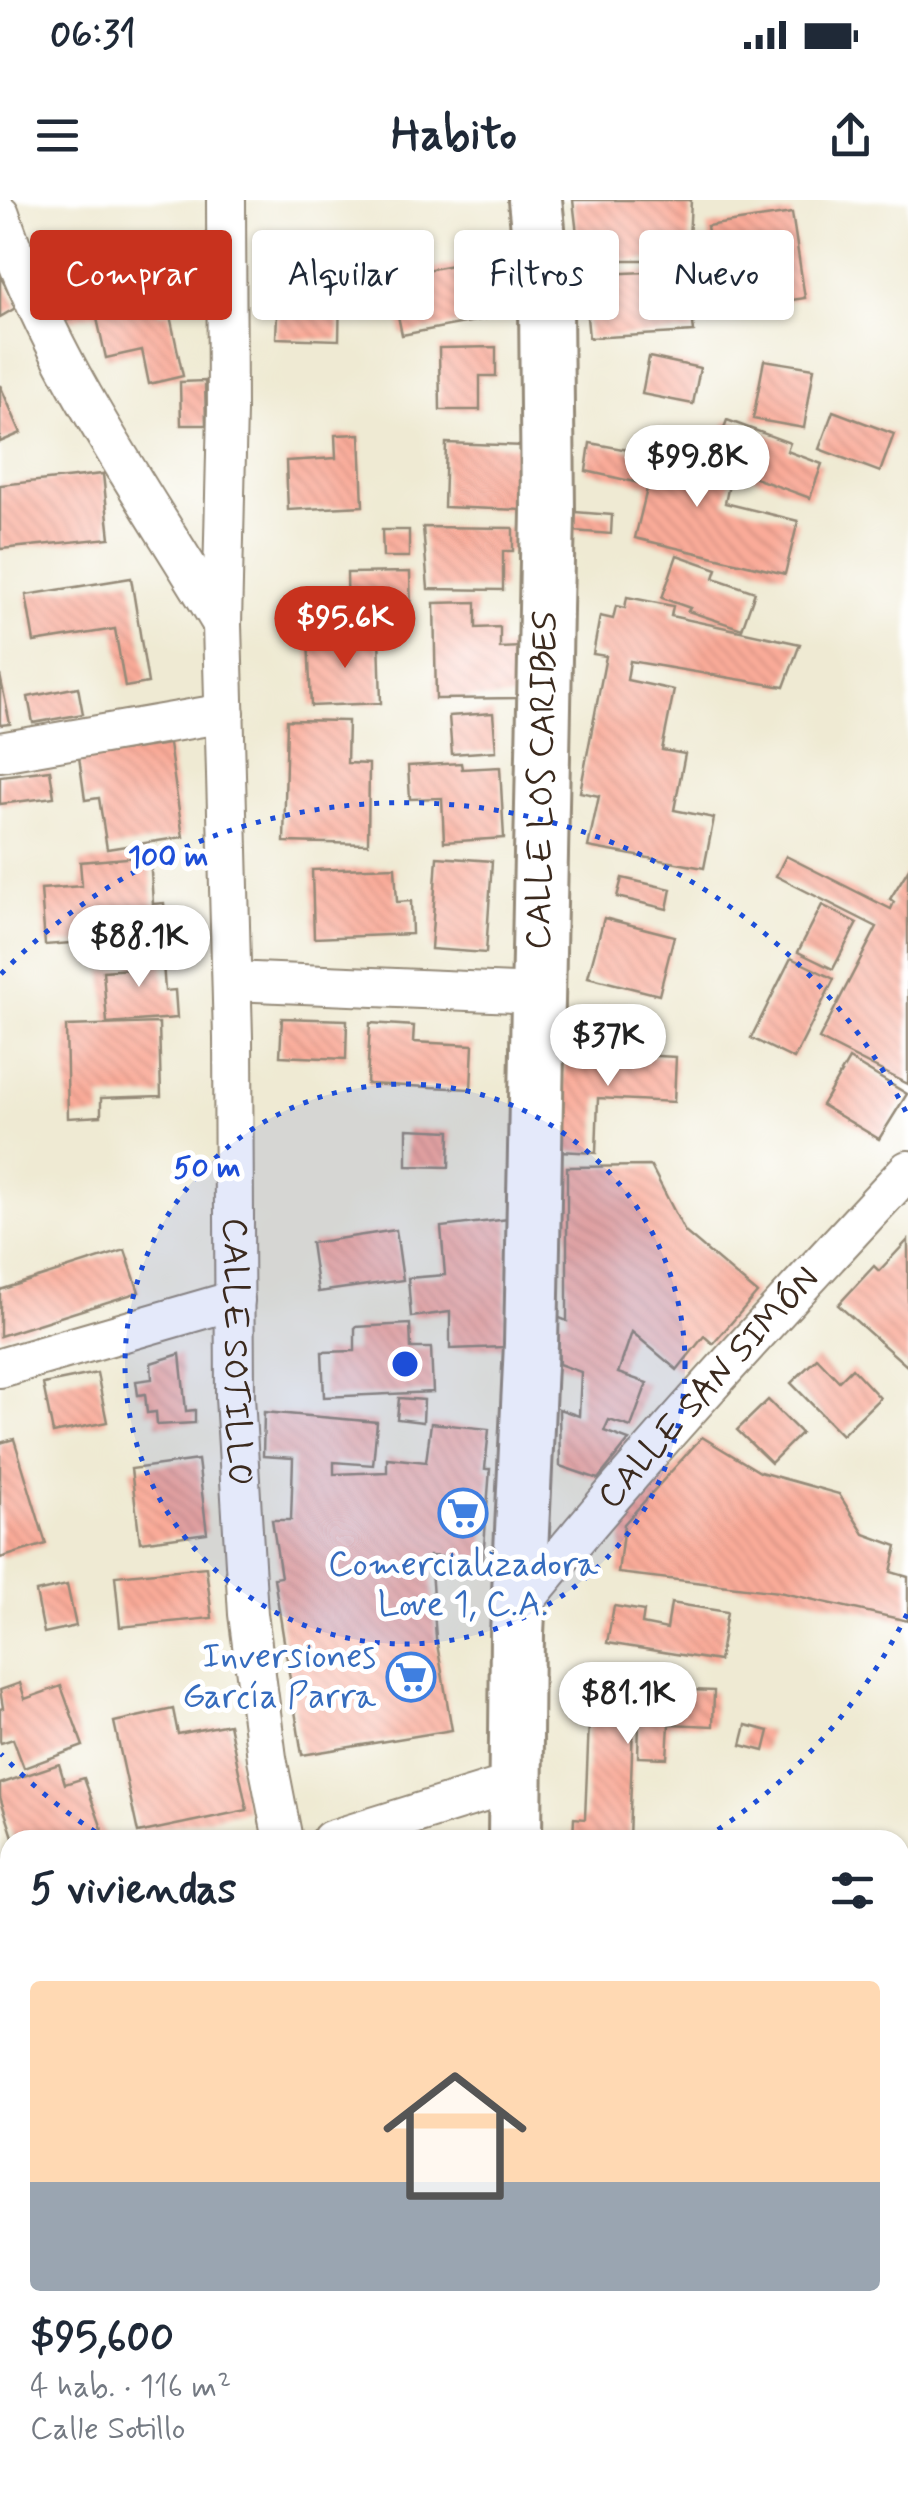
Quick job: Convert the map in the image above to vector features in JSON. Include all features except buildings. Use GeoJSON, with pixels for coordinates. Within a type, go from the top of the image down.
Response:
{"type":"FeatureCollection","features":[{"type":"Feature","properties":{"kind":"street","name":"CALLE SOTILLO"},"geometry":{"type":"LineString","coordinates":[[226,200],[222,624],[232,981],[235,1397],[248,1614],[281,1830]]}},
{"type":"Feature","properties":{"kind":"street","name":"CALLE LOS CARIBES"},"geometry":{"type":"LineString","coordinates":[[515,1830],[518,1609],[531,1344],[548,420],[546,305],[535,200]]}},
{"type":"Feature","properties":{"kind":"street"},"geometry":{"type":"LineString","coordinates":[[0,214],[31,299],[90,413],[146,496],[222,624]]}},
{"type":"Feature","properties":{"kind":"street"},"geometry":{"type":"LineString","coordinates":[[0,752],[225,713]]}},
{"type":"Feature","properties":{"kind":"street"},"geometry":{"type":"LineString","coordinates":[[232,981],[538,994]]}},
{"type":"Feature","properties":{"kind":"street","name":"CALLE SAN SIMÓN"},"geometry":{"type":"LineString","coordinates":[[518,1609],[602,1505],[712,1381],[908,1170]]}},
{"type":"Feature","properties":{"kind":"street"},"geometry":{"type":"LineString","coordinates":[[0,1368],[235,1300]]}},
{"type":"Feature","properties":{"kind":"street"},"geometry":{"type":"LineString","coordinates":[[362,1830],[515,1782]]}},
{"type":"Feature","properties":{"kind":"place","name":"Comercializadora Love 1, C.A."},"geometry":{"type":"Point","coordinates":[463,1513]}},
{"type":"Feature","properties":{"kind":"place","name":"Inversiones García Parra"},"geometry":{"type":"Point","coordinates":[411,1677]}}]}
